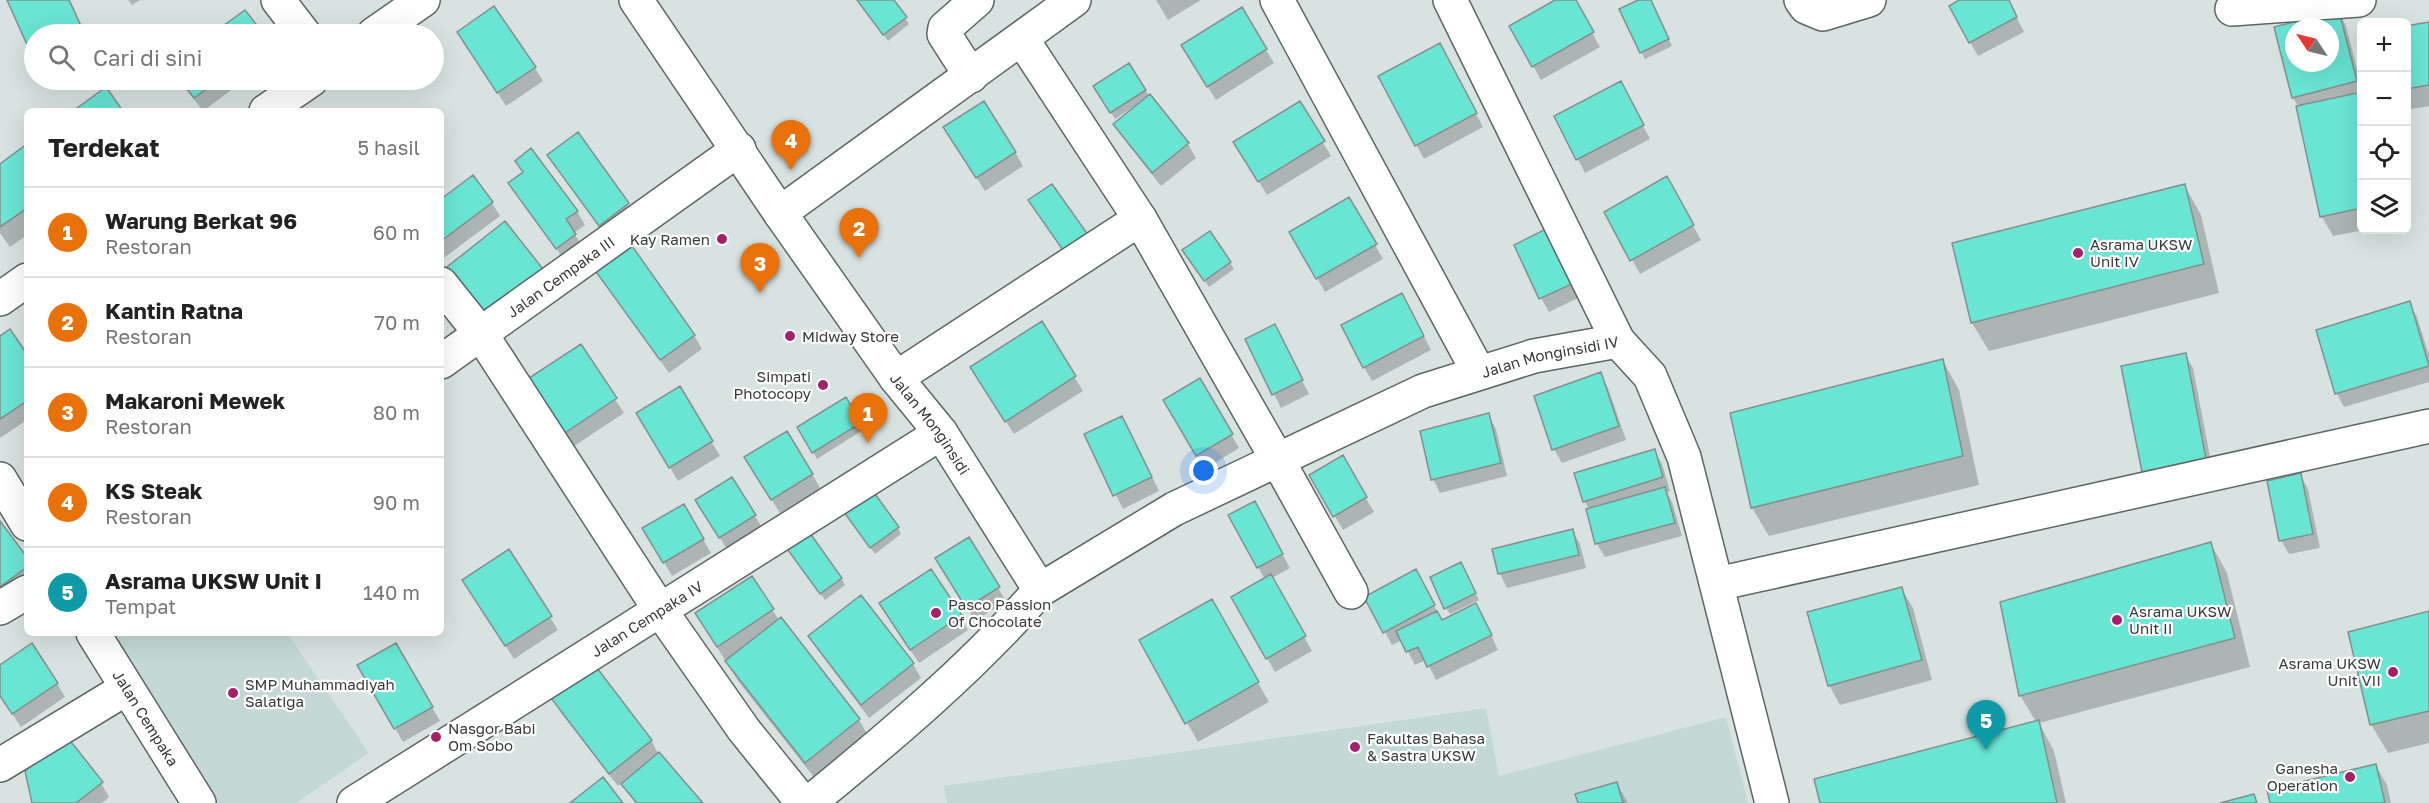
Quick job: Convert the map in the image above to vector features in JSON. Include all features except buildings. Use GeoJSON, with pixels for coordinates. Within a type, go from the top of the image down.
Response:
{"type":"FeatureCollection","features":[{"type":"Feature","properties":{"kind":"street"},"geometry":{"type":"LineString","coordinates":[[278,0],[296,24]]}},
{"type":"Feature","properties":{"kind":"street"},"geometry":{"type":"LineString","coordinates":[[389,24],[423,0]]}},
{"type":"Feature","properties":{"kind":"street","name":"Jalan Monginsidi"},"geometry":{"type":"LineString","coordinates":[[636,0],[739,149],[780,213],[896,378],[941,433],[1040,590]]}},
{"type":"Feature","properties":{"kind":"street"},"geometry":{"type":"LineString","coordinates":[[971,76],[944,34],[945,28],[977,0]]}},
{"type":"Feature","properties":{"kind":"street"},"geometry":{"type":"LineString","coordinates":[[780,213],[1074,0]]}},
{"type":"Feature","properties":{"kind":"street"},"geometry":{"type":"LineString","coordinates":[[1277,0],[1479,373]]}},
{"type":"Feature","properties":{"kind":"street"},"geometry":{"type":"LineString","coordinates":[[1450,0],[1617,341]]}},
{"type":"Feature","properties":{"kind":"street"},"geometry":{"type":"LineString","coordinates":[[1801,0],[1806,7],[1823,14],[1869,0]]}},
{"type":"Feature","properties":{"kind":"street"},"geometry":{"type":"LineString","coordinates":[[2232,9],[2359,0]]}},
{"type":"Feature","properties":{"kind":"street"},"geometry":{"type":"LineString","coordinates":[[1022,39],[1140,219],[1278,459],[1351,592]]}},
{"type":"Feature","properties":{"kind":"street","name":"Jalan Cempaka III"},"geometry":{"type":"LineString","coordinates":[[444,360],[739,149]]}},
{"type":"Feature","properties":{"kind":"street"},"geometry":{"type":"LineString","coordinates":[[896,378],[1140,219]]}},
{"type":"Feature","properties":{"kind":"street"},"geometry":{"type":"LineString","coordinates":[[0,299],[24,282]]}},
{"type":"Feature","properties":{"kind":"street"},"geometry":{"type":"LineString","coordinates":[[444,288],[481,334],[660,610],[744,730],[803,803]]}},
{"type":"Feature","properties":{"kind":"street","name":"Jalan Monginsidi IV"},"geometry":{"type":"LineString","coordinates":[[1040,590],[1174,510],[1423,391],[1534,356],[1617,341],[1650,376],[1684,457],[1772,803]]}},
{"type":"Feature","properties":{"kind":"street"},"geometry":{"type":"LineString","coordinates":[[1717,584],[2429,426]]}},
{"type":"Feature","properties":{"kind":"street","name":"Jalan Cempaka IV"},"geometry":{"type":"LineString","coordinates":[[354,803],[941,433]]}},
{"type":"Feature","properties":{"kind":"street"},"geometry":{"type":"LineString","coordinates":[[0,478],[24,519]]}},
{"type":"Feature","properties":{"kind":"street"},"geometry":{"type":"LineString","coordinates":[[809,803],[872,752],[972,661],[1004,631],[1040,590]]}},
{"type":"Feature","properties":{"kind":"street"},"geometry":{"type":"LineString","coordinates":[[0,608],[24,594]]}},
{"type":"Feature","properties":{"kind":"street","name":"Jalan Cempaka"},"geometry":{"type":"LineString","coordinates":[[95,636],[199,803]]}},
{"type":"Feature","properties":{"kind":"street"},"geometry":{"type":"LineString","coordinates":[[0,765],[127,688]]}},
{"type":"Feature","properties":{"kind":"shaded area","name":"SMP Muhammadiyah Salatiga"},"geometry":{"type":"Polygon","coordinates":[[[99,636],[289,636],[369,753],[296,803],[213,803],[99,636]]]}},
{"type":"Feature","properties":{"kind":"shaded area","name":"Fakultas Bahasa & Sastra UKSW"},"geometry":{"type":"Polygon","coordinates":[[[1486,708],[1499,776],[1726,717],[1748,803],[947,803],[944,786],[1486,708]]]}},
{"type":"Feature","properties":{"kind":"place","name":"KS Steak"},"geometry":{"type":"Point","coordinates":[791,170]}},
{"type":"Feature","properties":{"kind":"place","name":"Kay Ramen"},"geometry":{"type":"Point","coordinates":[722,239]}},
{"type":"Feature","properties":{"kind":"place","name":"Asrama UKSW Unit IV"},"geometry":{"type":"Point","coordinates":[2078,253]}},
{"type":"Feature","properties":{"kind":"place","name":"Kantin Ratna"},"geometry":{"type":"Point","coordinates":[859,258]}},
{"type":"Feature","properties":{"kind":"place","name":"Makaroni Mewek"},"geometry":{"type":"Point","coordinates":[760,293]}},
{"type":"Feature","properties":{"kind":"place","name":"Midway Store"},"geometry":{"type":"Point","coordinates":[790,336]}},
{"type":"Feature","properties":{"kind":"place","name":"Simpati Photocopy"},"geometry":{"type":"Point","coordinates":[823,385]}},
{"type":"Feature","properties":{"kind":"place","name":"Warung Berkat 96"},"geometry":{"type":"Point","coordinates":[868,443]}},
{"type":"Feature","properties":{"kind":"place","name":"Pasco Passion Of Chocolate"},"geometry":{"type":"Point","coordinates":[936,613]}},
{"type":"Feature","properties":{"kind":"place","name":"Asrama UKSW Unit II"},"geometry":{"type":"Point","coordinates":[2117,620]}},
{"type":"Feature","properties":{"kind":"place","name":"Asrama UKSW Unit VII"},"geometry":{"type":"Point","coordinates":[2393,672]}},
{"type":"Feature","properties":{"kind":"place","name":"SMP Muhammadiyah Salatiga"},"geometry":{"type":"Point","coordinates":[233,693]}},
{"type":"Feature","properties":{"kind":"place","name":"Nasgor Babi Om Sobo"},"geometry":{"type":"Point","coordinates":[436,737]}},
{"type":"Feature","properties":{"kind":"place","name":"Fakultas Bahasa & Sastra UKSW"},"geometry":{"type":"Point","coordinates":[1355,747]}},
{"type":"Feature","properties":{"kind":"place","name":"Asrama UKSW Unit I"},"geometry":{"type":"Point","coordinates":[1986,750]}},
{"type":"Feature","properties":{"kind":"place","name":"Ganesha Operation"},"geometry":{"type":"Point","coordinates":[2350,777]}}]}
